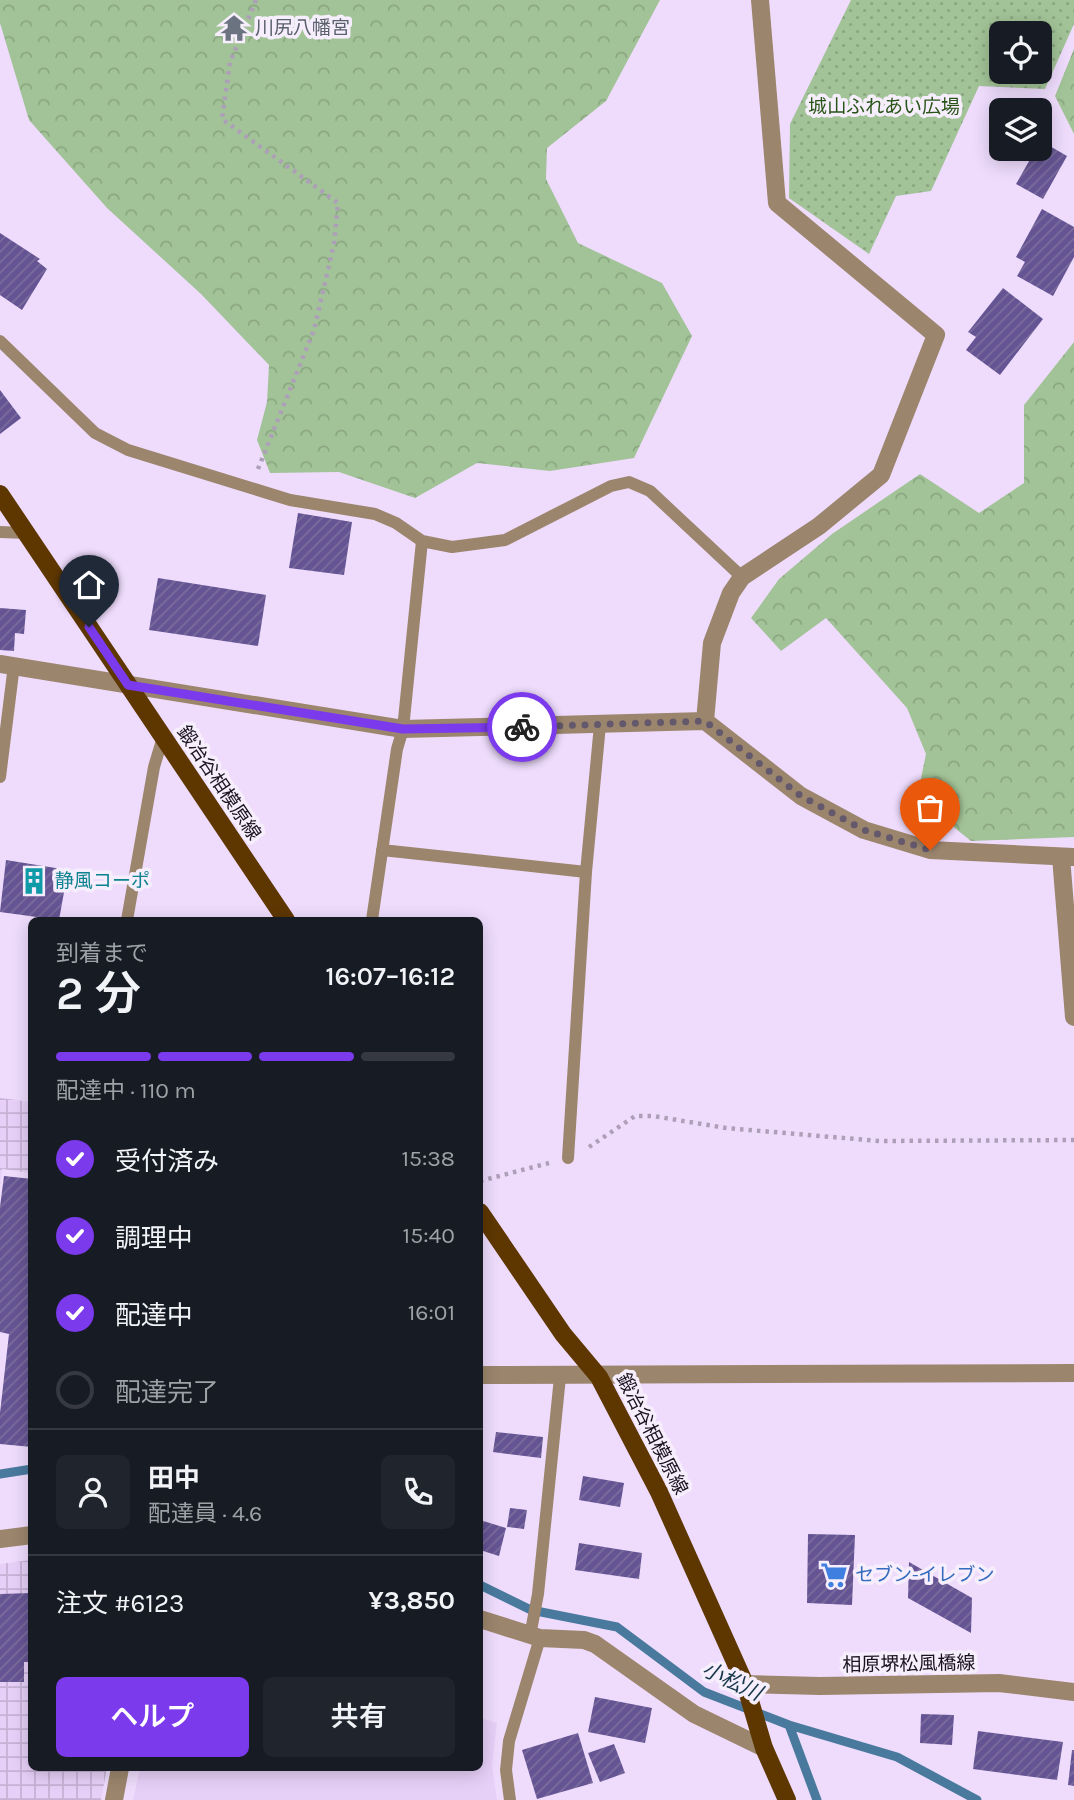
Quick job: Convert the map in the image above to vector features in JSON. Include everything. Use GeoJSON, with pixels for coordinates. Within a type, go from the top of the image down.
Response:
{"type":"FeatureCollection","features":[{"type":"Feature","properties":{"kind":"main road","name":"鍛冶谷相模原線"},"geometry":{"type":"LineString","coordinates":[[0,494],[284,917]]}},
{"type":"Feature","properties":{"kind":"main road","name":"鍛冶谷相模原線"},"geometry":{"type":"LineString","coordinates":[[483,1216],[563,1335],[599,1377],[659,1492],[747,1690],[762,1742]]}},
{"type":"Feature","properties":{"kind":"main road"},"geometry":{"type":"LineString","coordinates":[[762,1742],[787,1800]]}},
{"type":"Feature","properties":{"kind":"street"},"geometry":{"type":"LineString","coordinates":[[705,721],[712,643],[720,617],[742,576],[819,526],[881,475],[936,335],[777,203],[760,0]]}},
{"type":"Feature","properties":{"kind":"street"},"geometry":{"type":"LineString","coordinates":[[7,665],[403,729],[705,721],[801,796],[864,830],[930,850],[1068,857],[1074,1017]]}},
{"type":"Feature","properties":{"kind":"street"},"geometry":{"type":"LineString","coordinates":[[483,1375],[599,1377],[1074,1373]]}},
{"type":"Feature","properties":{"kind":"street"},"geometry":{"type":"LineString","coordinates":[[0,1539],[28,1536]]}},
{"type":"Feature","properties":{"kind":"street"},"geometry":{"type":"LineString","coordinates":[[483,1620],[534,1634],[584,1640],[595,1644],[694,1714],[762,1742]]}},
{"type":"Feature","properties":{"kind":"street","name":"相原堺松風橋線"},"geometry":{"type":"LineString","coordinates":[[747,1690],[999,1683],[1074,1692]]}},
{"type":"Feature","properties":{"kind":"street"},"geometry":{"type":"LineString","coordinates":[[114,1800],[119,1771]]}},
{"type":"Feature","properties":{"kind":"lane"},"geometry":{"type":"LineString","coordinates":[[0,341],[35,378],[95,433],[138,454],[251,490],[290,500],[376,514],[396,523],[422,541],[452,547],[505,540],[611,486],[629,482],[650,491],[742,576]]}},
{"type":"Feature","properties":{"kind":"lane"},"geometry":{"type":"LineString","coordinates":[[0,533],[26,533]]}},
{"type":"Feature","properties":{"kind":"lane"},"geometry":{"type":"LineString","coordinates":[[372,917],[397,749],[403,729],[422,541]]}},
{"type":"Feature","properties":{"kind":"lane"},"geometry":{"type":"LineString","coordinates":[[0,777],[7,665]]}},
{"type":"Feature","properties":{"kind":"lane"},"geometry":{"type":"LineString","coordinates":[[568,1158],[586,872],[600,725]]}},
{"type":"Feature","properties":{"kind":"lane"},"geometry":{"type":"LineString","coordinates":[[128,917],[154,767],[163,737]]}},
{"type":"Feature","properties":{"kind":"lane"},"geometry":{"type":"LineString","coordinates":[[382,850],[586,872]]}},
{"type":"Feature","properties":{"kind":"lane"},"geometry":{"type":"LineString","coordinates":[[510,1800],[506,1770],[509,1741],[534,1634],[559,1377]]}},
{"type":"Feature","properties":{"kind":"path"},"geometry":{"type":"LineString","coordinates":[[251,490],[314,330],[334,244],[338,203],[222,120],[230,62],[256,0]]}},
{"type":"Feature","properties":{"kind":"path"},"geometry":{"type":"LineString","coordinates":[[483,1180],[568,1158],[635,1116],[726,1128],[879,1141],[1074,1140]]}},
{"type":"Feature","properties":{"kind":"shaded area"},"geometry":{"type":"Polygon","coordinates":[[[0,1098],[28,1102],[28,1173],[2,1169],[0,1186],[0,1098]]]}},
{"type":"Feature","properties":{"kind":"shaded area"},"geometry":{"type":"Polygon","coordinates":[[[28,1560],[28,1771],[106,1771],[101,1800],[0,1800],[0,1564],[28,1560]]]}},
{"type":"Feature","properties":{"kind":"shaded area"},"geometry":{"type":"Polygon","coordinates":[[[483,1719],[497,1723],[492,1765],[497,1800],[133,1800],[139,1771],[483,1771],[483,1719]]]}},
{"type":"Feature","properties":{"kind":"green space"},"geometry":{"type":"Polygon","coordinates":[[[0,0],[660,0],[606,101],[547,148],[546,179],[578,243],[662,283],[692,336],[634,458],[550,471],[477,463],[415,498],[339,472],[270,473],[257,440],[267,402],[269,365],[201,294],[107,208],[29,120],[0,23],[0,0]]]}},
{"type":"Feature","properties":{"kind":"green space","name":"城山ふれあい広場"},"geometry":{"type":"Polygon","coordinates":[[[851,0],[1074,0],[1074,24],[1052,73],[1052,21],[989,21],[989,84],[1047,84],[1045,89],[979,86],[931,191],[896,196],[869,254],[789,198],[790,124],[851,0]]]}},
{"type":"Feature","properties":{"kind":"green space"},"geometry":{"type":"Polygon","coordinates":[[[1074,49],[1074,134],[1055,96],[1074,49]]]}},
{"type":"Feature","properties":{"kind":"green space"},"geometry":{"type":"Polygon","coordinates":[[[1074,342],[1074,837],[971,841],[917,798],[926,754],[907,708],[826,618],[781,651],[751,618],[779,579],[832,534],[920,474],[979,513],[1024,483],[1024,405],[1074,342]]]}},
{"type":"Feature","properties":{"kind":"building"},"geometry":{"type":"Polygon","coordinates":[[[1052,147],[1067,156],[1043,199],[1016,184],[1029,161],[1052,161],[1052,147]]]}},
{"type":"Feature","properties":{"kind":"building"},"geometry":{"type":"Polygon","coordinates":[[[1042,209],[1074,227],[1074,257],[1053,296],[1017,276],[1025,262],[1016,257],[1042,209]]]}},
{"type":"Feature","properties":{"kind":"building"},"geometry":{"type":"Polygon","coordinates":[[[0,233],[40,259],[37,261],[47,269],[22,310],[0,295],[0,233]]]}},
{"type":"Feature","properties":{"kind":"building"},"geometry":{"type":"Polygon","coordinates":[[[1003,288],[1043,319],[1000,375],[966,350],[976,337],[968,332],[1003,288]]]}},
{"type":"Feature","properties":{"kind":"building"},"geometry":{"type":"Polygon","coordinates":[[[0,390],[21,418],[0,434],[0,390]]]}},
{"type":"Feature","properties":{"kind":"building"},"geometry":{"type":"Polygon","coordinates":[[[298,513],[352,522],[344,575],[289,568],[298,513]]]}},
{"type":"Feature","properties":{"kind":"building"},"geometry":{"type":"Polygon","coordinates":[[[158,578],[266,595],[258,646],[149,630],[158,578]]]}},
{"type":"Feature","properties":{"kind":"building"},"geometry":{"type":"Polygon","coordinates":[[[0,608],[26,610],[24,634],[15,633],[14,651],[0,650],[0,608]]]}},
{"type":"Feature","properties":{"kind":"building","name":"静風コーポ"},"geometry":{"type":"Polygon","coordinates":[[[6,860],[68,870],[60,917],[0,912],[6,860]]]}},
{"type":"Feature","properties":{"kind":"building"},"geometry":{"type":"Polygon","coordinates":[[[4,1176],[28,1179],[28,1447],[0,1444],[0,1413],[9,1334],[0,1332],[0,1207],[4,1176]]]}},
{"type":"Feature","properties":{"kind":"building"},"geometry":{"type":"Polygon","coordinates":[[[496,1432],[543,1437],[541,1458],[493,1452],[496,1432]]]}},
{"type":"Feature","properties":{"kind":"building"},"geometry":{"type":"Polygon","coordinates":[[[583,1476],[624,1483],[620,1507],[579,1500],[583,1476]]]}},
{"type":"Feature","properties":{"kind":"building"},"geometry":{"type":"Polygon","coordinates":[[[510,1508],[527,1510],[524,1529],[507,1527],[510,1508]]]}},
{"type":"Feature","properties":{"kind":"building"},"geometry":{"type":"Polygon","coordinates":[[[483,1521],[506,1528],[499,1556],[483,1551],[483,1521]]]}},
{"type":"Feature","properties":{"kind":"building"},"geometry":{"type":"Polygon","coordinates":[[[808,1534],[855,1535],[852,1605],[807,1603],[808,1534]]]}},
{"type":"Feature","properties":{"kind":"building"},"geometry":{"type":"Polygon","coordinates":[[[579,1543],[642,1553],[639,1579],[575,1570],[579,1543]]]}},
{"type":"Feature","properties":{"kind":"building"},"geometry":{"type":"Polygon","coordinates":[[[909,1562],[972,1598],[971,1633],[908,1598],[909,1562]]]}},
{"type":"Feature","properties":{"kind":"building"},"geometry":{"type":"Polygon","coordinates":[[[28,1593],[28,1662],[24,1662],[24,1682],[0,1682],[0,1594],[28,1593]]]}},
{"type":"Feature","properties":{"kind":"building"},"geometry":{"type":"Polygon","coordinates":[[[595,1697],[652,1708],[645,1743],[588,1732],[595,1697]]]}},
{"type":"Feature","properties":{"kind":"building"},"geometry":{"type":"Polygon","coordinates":[[[921,1714],[954,1715],[952,1745],[920,1743],[921,1714]]]}},
{"type":"Feature","properties":{"kind":"building"},"geometry":{"type":"Polygon","coordinates":[[[978,1731],[1063,1742],[1057,1780],[973,1769],[978,1731]]]}},
{"type":"Feature","properties":{"kind":"building"},"geometry":{"type":"Polygon","coordinates":[[[578,1733],[593,1783],[537,1799],[522,1750],[578,1733]]]}},
{"type":"Feature","properties":{"kind":"building"},"geometry":{"type":"Polygon","coordinates":[[[614,1744],[625,1773],[600,1782],[588,1753],[614,1744]]]}},
{"type":"Feature","properties":{"kind":"building"},"geometry":{"type":"Polygon","coordinates":[[[1074,1750],[1074,1786],[1068,1785],[1074,1750]]]}},
{"type":"Feature","properties":{"kind":"waterway","name":"小松川"},"geometry":{"type":"LineString","coordinates":[[0,1474],[28,1470]]}},
{"type":"Feature","properties":{"kind":"waterway","name":"小松川"},"geometry":{"type":"LineString","coordinates":[[483,1586],[531,1610],[617,1627],[704,1692],[789,1725],[897,1757],[977,1800]]}},
{"type":"Feature","properties":{"kind":"waterway"},"geometry":{"type":"LineString","coordinates":[[789,1725],[817,1800]]}},
{"type":"Feature","properties":{"kind":"way so far"},"geometry":{"type":"LineString","coordinates":[[522,727],[705,721],[801,796],[864,830],[930,850]]}},
{"type":"Feature","properties":{"kind":"place","name":"川尻八幡宮"},"geometry":{"type":"Point","coordinates":[234,28]}},
{"type":"Feature","properties":{"kind":"place","name":"静風コーポ"},"geometry":{"type":"Point","coordinates":[34,881]}},
{"type":"Feature","properties":{"kind":"place","name":"セブン-イレブン"},"geometry":{"type":"Point","coordinates":[834,1575]}},
{"type":"Feature","properties":{"kind":"route"},"geometry":{"type":"LineString","coordinates":[[89,627],[128,685],[403,729],[522,727]]}}]}
